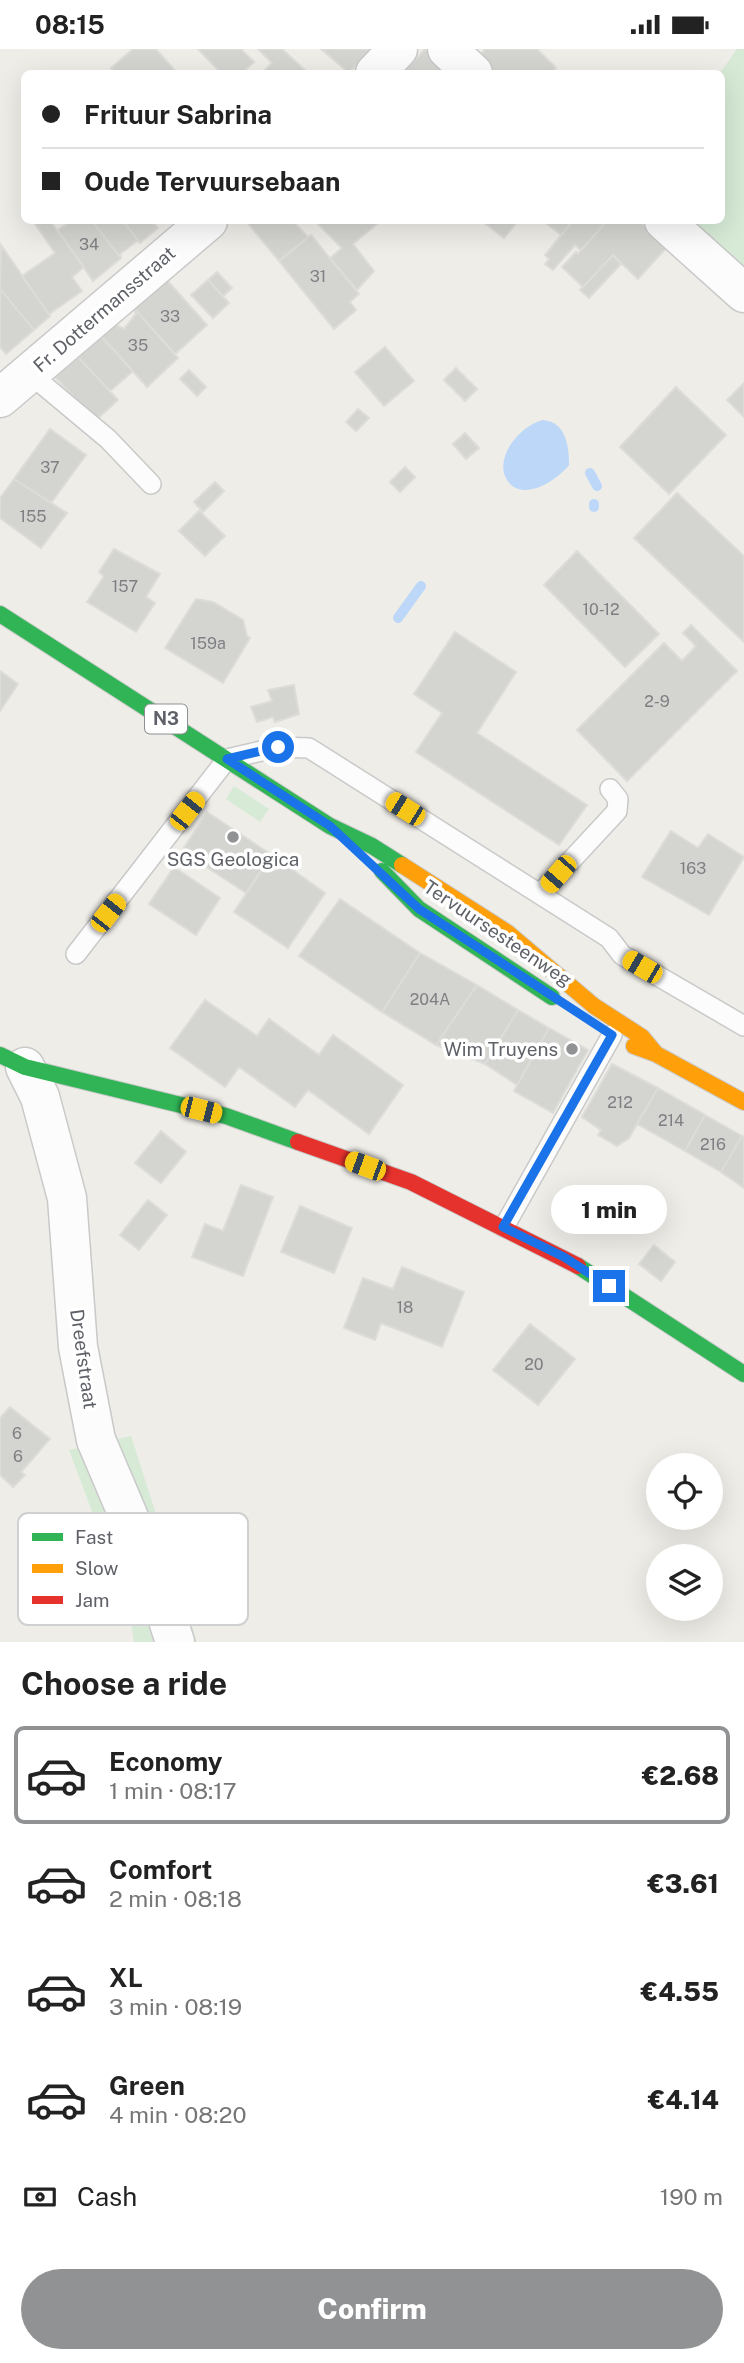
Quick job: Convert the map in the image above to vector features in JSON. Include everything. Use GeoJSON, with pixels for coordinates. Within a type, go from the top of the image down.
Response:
{"type":"FeatureCollection","features":[{"type":"Feature","properties":{"kind":"main road","name":"Tervuursesteenweg"},"geometry":{"type":"LineString","coordinates":[[0,614],[330,826],[372,846],[508,933],[594,1006],[642,1037],[656,1054]]}},
{"type":"Feature","properties":{"kind":"main road","name":"Tervuursesteenweg"},"geometry":{"type":"LineString","coordinates":[[330,826],[419,909],[612,1035],[656,1054],[744,1102]]}},
{"type":"Feature","properties":{"kind":"main road"},"geometry":{"type":"LineString","coordinates":[[13,1061],[226,1116],[411,1182],[564,1257],[744,1374]]}},
{"type":"Feature","properties":{"kind":"street"},"geometry":{"type":"LineString","coordinates":[[378,70],[398,49]]}},
{"type":"Feature","properties":{"kind":"street"},"geometry":{"type":"LineString","coordinates":[[447,49],[470,70]]}},
{"type":"Feature","properties":{"kind":"street","name":"Fr. Dottermansstraat"},"geometry":{"type":"LineString","coordinates":[[0,398],[204,224]]}},
{"type":"Feature","properties":{"kind":"street"},"geometry":{"type":"LineString","coordinates":[[667,224],[744,293]]}},
{"type":"Feature","properties":{"kind":"street","name":"Dreefstraat"},"geometry":{"type":"LineString","coordinates":[[13,1061],[40,1097],[51,1129],[67,1198],[78,1347],[96,1440],[127,1513]]}},
{"type":"Feature","properties":{"kind":"street","name":"Dreefstraat"},"geometry":{"type":"LineString","coordinates":[[170,1625],[175,1642]]}},
{"type":"Feature","properties":{"kind":"lane"},"geometry":{"type":"LineString","coordinates":[[29,373],[108,439],[151,484]]}},
{"type":"Feature","properties":{"kind":"lane"},"geometry":{"type":"LineString","coordinates":[[76,954],[227,759],[278,747],[309,748],[609,938],[621,955],[744,1026]]}},
{"type":"Feature","properties":{"kind":"lane"},"geometry":{"type":"LineString","coordinates":[[540,894],[617,811],[618,799],[610,789]]}},
{"type":"Feature","properties":{"kind":"lane"},"geometry":{"type":"LineString","coordinates":[[503,1227],[612,1035]]}},
{"type":"Feature","properties":{"kind":"green space"},"geometry":{"type":"Polygon","coordinates":[[[737,49],[744,49],[744,276],[688,224],[725,224],[725,70],[722,70],[737,49]]]}},
{"type":"Feature","properties":{"kind":"green space"},"geometry":{"type":"Polygon","coordinates":[[[234,786],[269,809],[260,822],[226,799],[234,786]]]}},
{"type":"Feature","properties":{"kind":"green space"},"geometry":{"type":"Polygon","coordinates":[[[131,1436],[156,1513],[93,1513],[69,1450],[131,1436]]]}},
{"type":"Feature","properties":{"kind":"green space"},"geometry":{"type":"Polygon","coordinates":[[[131,1625],[192,1625],[197,1642],[134,1642],[131,1625]]]}},
{"type":"Feature","properties":{"kind":"water"},"geometry":{"type":"Polygon","coordinates":[[[543,420],[557,425],[565,436],[569,465],[557,477],[540,487],[522,490],[507,480],[504,471],[506,452],[526,428],[543,420]]]}},
{"type":"Feature","properties":{"kind":"building"},"geometry":{"type":"Polygon","coordinates":[[[133,49],[156,49],[174,70],[113,70],[111,68],[133,49]]]}},
{"type":"Feature","properties":{"kind":"building"},"geometry":{"type":"Polygon","coordinates":[[[198,49],[241,49],[254,62],[245,70],[218,70],[198,49]]]}},
{"type":"Feature","properties":{"kind":"building"},"geometry":{"type":"Polygon","coordinates":[[[258,49],[282,49],[305,70],[265,70],[272,63],[258,49]]]}},
{"type":"Feature","properties":{"kind":"building"},"geometry":{"type":"Polygon","coordinates":[[[321,49],[372,49],[352,70],[346,70],[321,49]]]}},
{"type":"Feature","properties":{"kind":"building"},"geometry":{"type":"Polygon","coordinates":[[[425,49],[449,70],[406,70],[425,49]]]}},
{"type":"Feature","properties":{"kind":"building"},"geometry":{"type":"Polygon","coordinates":[[[485,49],[537,49],[556,68],[488,70],[476,60],[485,49]]]}},
{"type":"Feature","properties":{"kind":"building"},"geometry":{"type":"Polygon","coordinates":[[[35,224],[52,224],[84,267],[72,277],[82,291],[49,314],[22,276],[55,253],[35,224]]]}},
{"type":"Feature","properties":{"kind":"building"},"geometry":{"type":"Polygon","coordinates":[[[67,224],[94,224],[121,258],[93,281],[58,230],[67,224]]]}},
{"type":"Feature","properties":{"kind":"building"},"geometry":{"type":"Polygon","coordinates":[[[94,224],[125,224],[140,243],[137,241],[120,254],[121,258],[94,224]]]}},
{"type":"Feature","properties":{"kind":"building"},"geometry":{"type":"Polygon","coordinates":[[[125,224],[155,224],[158,228],[140,243],[125,224]]]}},
{"type":"Feature","properties":{"kind":"building"},"geometry":{"type":"Polygon","coordinates":[[[248,224],[296,224],[308,237],[279,261],[248,224]]]}},
{"type":"Feature","properties":{"kind":"building"},"geometry":{"type":"Polygon","coordinates":[[[318,224],[377,224],[353,244],[374,271],[357,290],[330,258],[342,248],[318,224]]]}},
{"type":"Feature","properties":{"kind":"building"},"geometry":{"type":"Polygon","coordinates":[[[486,224],[516,224],[504,238],[486,224]]]}},
{"type":"Feature","properties":{"kind":"building"},"geometry":{"type":"Polygon","coordinates":[[[547,224],[570,224],[561,235],[547,224]]]}},
{"type":"Feature","properties":{"kind":"building"},"geometry":{"type":"Polygon","coordinates":[[[571,224],[604,224],[581,250],[575,245],[553,270],[545,264],[549,259],[545,255],[571,224]]]}},
{"type":"Feature","properties":{"kind":"building"},"geometry":{"type":"Polygon","coordinates":[[[604,224],[642,224],[668,246],[638,279],[613,255],[583,287],[562,267],[576,252],[578,254],[604,224]]]}},
{"type":"Feature","properties":{"kind":"building"},"geometry":{"type":"Polygon","coordinates":[[[311,235],[359,294],[350,302],[356,310],[334,329],[279,261],[311,235]]]}},
{"type":"Feature","properties":{"kind":"building"},"geometry":{"type":"Polygon","coordinates":[[[1,245],[50,316],[34,330],[0,289],[1,245]]]}},
{"type":"Feature","properties":{"kind":"building"},"geometry":{"type":"Polygon","coordinates":[[[613,255],[621,264],[589,298],[580,290],[613,255]]]}},
{"type":"Feature","properties":{"kind":"building"},"geometry":{"type":"Polygon","coordinates":[[[217,272],[232,288],[223,296],[208,280],[217,272]]]}},
{"type":"Feature","properties":{"kind":"building"},"geometry":{"type":"Polygon","coordinates":[[[165,278],[207,325],[175,354],[133,307],[165,278]]]}},
{"type":"Feature","properties":{"kind":"building"},"geometry":{"type":"Polygon","coordinates":[[[208,280],[229,303],[213,318],[191,295],[208,280]]]}},
{"type":"Feature","properties":{"kind":"building"},"geometry":{"type":"Polygon","coordinates":[[[0,289],[34,330],[6,354],[0,347],[0,289]]]}},
{"type":"Feature","properties":{"kind":"building"},"geometry":{"type":"Polygon","coordinates":[[[133,307],[178,358],[147,387],[101,336],[114,324],[124,329],[136,314],[133,307]]]}},
{"type":"Feature","properties":{"kind":"building"},"geometry":{"type":"Polygon","coordinates":[[[101,336],[133,371],[110,391],[78,357],[101,336]]]}},
{"type":"Feature","properties":{"kind":"building"},"geometry":{"type":"Polygon","coordinates":[[[385,347],[414,381],[384,406],[355,372],[385,347]]]}},
{"type":"Feature","properties":{"kind":"building"},"geometry":{"type":"Polygon","coordinates":[[[78,357],[118,400],[96,420],[55,377],[78,357]]]}},
{"type":"Feature","properties":{"kind":"building"},"geometry":{"type":"Polygon","coordinates":[[[456,368],[477,389],[465,401],[444,380],[456,368]]]}},
{"type":"Feature","properties":{"kind":"building"},"geometry":{"type":"Polygon","coordinates":[[[189,370],[206,387],[197,396],[180,379],[189,370]]]}},
{"type":"Feature","properties":{"kind":"building"},"geometry":{"type":"Polygon","coordinates":[[[744,383],[744,417],[727,400],[744,383]]]}},
{"type":"Feature","properties":{"kind":"building"},"geometry":{"type":"Polygon","coordinates":[[[676,387],[726,435],[669,494],[620,447],[676,387]]]}},
{"type":"Feature","properties":{"kind":"building"},"geometry":{"type":"Polygon","coordinates":[[[358,409],[369,418],[356,431],[346,422],[358,409]]]}},
{"type":"Feature","properties":{"kind":"building"},"geometry":{"type":"Polygon","coordinates":[[[50,429],[86,455],[51,503],[14,479],[50,429]]]}},
{"type":"Feature","properties":{"kind":"building"},"geometry":{"type":"Polygon","coordinates":[[[465,433],[479,448],[466,459],[453,444],[465,433]]]}},
{"type":"Feature","properties":{"kind":"building"},"geometry":{"type":"Polygon","coordinates":[[[405,467],[415,477],[400,492],[390,482],[405,467]]]}},
{"type":"Feature","properties":{"kind":"building"},"geometry":{"type":"Polygon","coordinates":[[[14,479],[67,513],[41,548],[0,518],[0,498],[14,479]]]}},
{"type":"Feature","properties":{"kind":"building"},"geometry":{"type":"Polygon","coordinates":[[[215,482],[224,491],[203,512],[194,502],[215,482]]]}},
{"type":"Feature","properties":{"kind":"building"},"geometry":{"type":"Polygon","coordinates":[[[677,493],[744,556],[744,642],[634,538],[677,493]]]}},
{"type":"Feature","properties":{"kind":"building"},"geometry":{"type":"Polygon","coordinates":[[[199,511],[225,536],[205,556],[179,531],[199,511]]]}},
{"type":"Feature","properties":{"kind":"building"},"geometry":{"type":"Polygon","coordinates":[[[114,549],[160,574],[146,597],[155,603],[136,632],[87,602],[104,576],[99,572],[114,549]]]}},
{"type":"Feature","properties":{"kind":"building"},"geometry":{"type":"Polygon","coordinates":[[[577,551],[659,634],[625,667],[544,585],[577,551]]]}},
{"type":"Feature","properties":{"kind":"building"},"geometry":{"type":"Polygon","coordinates":[[[196,599],[213,602],[243,620],[250,638],[223,683],[165,648],[196,599]]]}},
{"type":"Feature","properties":{"kind":"building"},"geometry":{"type":"Polygon","coordinates":[[[691,625],[737,671],[627,781],[577,730],[664,643],[682,661],[696,646],[683,633],[691,625]]]}},
{"type":"Feature","properties":{"kind":"building"},"geometry":{"type":"Polygon","coordinates":[[[455,632],[516,672],[477,733],[587,805],[559,845],[416,752],[442,713],[414,694],[455,632]]]}},
{"type":"Feature","properties":{"kind":"building"},"geometry":{"type":"Polygon","coordinates":[[[0,671],[18,684],[0,711],[0,671]]]}},
{"type":"Feature","properties":{"kind":"building"},"geometry":{"type":"Polygon","coordinates":[[[294,685],[299,714],[275,722],[273,717],[257,722],[251,707],[272,701],[268,690],[294,685]]]}},
{"type":"Feature","properties":{"kind":"building"},"geometry":{"type":"Polygon","coordinates":[[[207,812],[272,855],[246,893],[182,851],[207,812]]]}},
{"type":"Feature","properties":{"kind":"building"},"geometry":{"type":"Polygon","coordinates":[[[671,831],[698,848],[708,834],[744,857],[709,915],[642,877],[671,831]]]}},
{"type":"Feature","properties":{"kind":"building"},"geometry":{"type":"Polygon","coordinates":[[[272,855],[325,893],[288,948],[234,912],[272,855]]]}},
{"type":"Feature","properties":{"kind":"building"},"geometry":{"type":"Polygon","coordinates":[[[174,867],[220,898],[196,935],[149,904],[174,867]]]}},
{"type":"Feature","properties":{"kind":"building"},"geometry":{"type":"Polygon","coordinates":[[[340,899],[420,953],[382,1012],[299,956],[340,899]]]}},
{"type":"Feature","properties":{"kind":"building"},"geometry":{"type":"Polygon","coordinates":[[[420,953],[477,985],[436,1045],[382,1012],[420,953]]]}},
{"type":"Feature","properties":{"kind":"building"},"geometry":{"type":"Polygon","coordinates":[[[477,985],[518,1010],[485,1064],[436,1045],[477,985]]]}},
{"type":"Feature","properties":{"kind":"building"},"geometry":{"type":"Polygon","coordinates":[[[205,1000],[257,1036],[269,1019],[319,1055],[333,1035],[403,1085],[369,1134],[308,1090],[295,1107],[239,1067],[225,1087],[170,1048],[205,1000]]]}},
{"type":"Feature","properties":{"kind":"building"},"geometry":{"type":"Polygon","coordinates":[[[518,1010],[549,1028],[517,1085],[485,1064],[518,1010]]]}},
{"type":"Feature","properties":{"kind":"building"},"geometry":{"type":"Polygon","coordinates":[[[549,1028],[588,1050],[553,1113],[514,1091],[549,1028]]]}},
{"type":"Feature","properties":{"kind":"building"},"geometry":{"type":"Polygon","coordinates":[[[612,1064],[658,1088],[629,1138],[617,1146],[598,1135],[601,1130],[582,1117],[612,1064]]]}},
{"type":"Feature","properties":{"kind":"building"},"geometry":{"type":"Polygon","coordinates":[[[658,1088],[705,1115],[685,1151],[637,1124],[658,1088]]]}},
{"type":"Feature","properties":{"kind":"building"},"geometry":{"type":"Polygon","coordinates":[[[705,1115],[742,1136],[721,1172],[685,1151],[705,1115]]]}},
{"type":"Feature","properties":{"kind":"building"},"geometry":{"type":"Polygon","coordinates":[[[161,1131],[186,1152],[161,1183],[135,1163],[161,1131]]]}},
{"type":"Feature","properties":{"kind":"building"},"geometry":{"type":"Polygon","coordinates":[[[742,1136],[744,1137],[744,1188],[721,1172],[742,1136]]]}},
{"type":"Feature","properties":{"kind":"building"},"geometry":{"type":"Polygon","coordinates":[[[241,1185],[273,1197],[243,1276],[192,1257],[205,1224],[223,1231],[241,1185]]]}},
{"type":"Feature","properties":{"kind":"building"},"geometry":{"type":"Polygon","coordinates":[[[148,1200],[167,1215],[139,1250],[120,1235],[148,1200]]]}},
{"type":"Feature","properties":{"kind":"building"},"geometry":{"type":"Polygon","coordinates":[[[300,1206],[352,1228],[334,1273],[281,1252],[300,1206]]]}},
{"type":"Feature","properties":{"kind":"building"},"geometry":{"type":"Polygon","coordinates":[[[654,1245],[675,1262],[661,1281],[639,1264],[654,1245]]]}},
{"type":"Feature","properties":{"kind":"building"},"geometry":{"type":"Polygon","coordinates":[[[402,1267],[464,1292],[442,1347],[381,1323],[375,1340],[344,1328],[363,1278],[393,1289],[402,1267]]]}},
{"type":"Feature","properties":{"kind":"building"},"geometry":{"type":"Polygon","coordinates":[[[530,1324],[575,1359],[538,1405],[493,1370],[530,1324]]]}},
{"type":"Feature","properties":{"kind":"building"},"geometry":{"type":"Polygon","coordinates":[[[10,1407],[50,1439],[21,1472],[25,1475],[13,1487],[0,1475],[0,1418],[10,1407]]]}},
{"type":"Feature","properties":{"kind":"waterway"},"geometry":{"type":"LineString","coordinates":[[590,473],[597,486]]}},
{"type":"Feature","properties":{"kind":"waterway"},"geometry":{"type":"LineString","coordinates":[[398,618],[421,586]]}},
{"type":"Feature","properties":{"kind":"traffic: fast"},"geometry":{"type":"LineString","coordinates":[[0,614],[330,826],[372,846],[402,865]]}},
{"type":"Feature","properties":{"kind":"traffic: fast"},"geometry":{"type":"LineString","coordinates":[[382,871],[419,909],[552,997]]}},
{"type":"Feature","properties":{"kind":"traffic: fast"},"geometry":{"type":"LineString","coordinates":[[0,1055],[25,1067],[226,1116],[298,1142]]}},
{"type":"Feature","properties":{"kind":"traffic: fast"},"geometry":{"type":"LineString","coordinates":[[578,1266],[744,1374]]}},
{"type":"Feature","properties":{"kind":"traffic: slow"},"geometry":{"type":"LineString","coordinates":[[402,865],[508,933],[594,1006],[642,1037],[656,1054]]}},
{"type":"Feature","properties":{"kind":"traffic: slow"},"geometry":{"type":"LineString","coordinates":[[634,1046],[656,1054],[744,1102]]}},
{"type":"Feature","properties":{"kind":"traffic: jam"},"geometry":{"type":"LineString","coordinates":[[298,1142],[411,1182],[578,1266]]}},
{"type":"Feature","properties":{"kind":"place","name":"SGS Geologica"},"geometry":{"type":"Point","coordinates":[233,837]}},
{"type":"Feature","properties":{"kind":"place","name":"Wim Truyens"},"geometry":{"type":"Point","coordinates":[572,1049]}},
{"type":"Feature","properties":{"kind":"route"},"geometry":{"type":"LineString","coordinates":[[278,747],[227,759],[330,826],[382,871],[419,909],[612,1035],[503,1227],[564,1257],[609,1286]]}}]}
